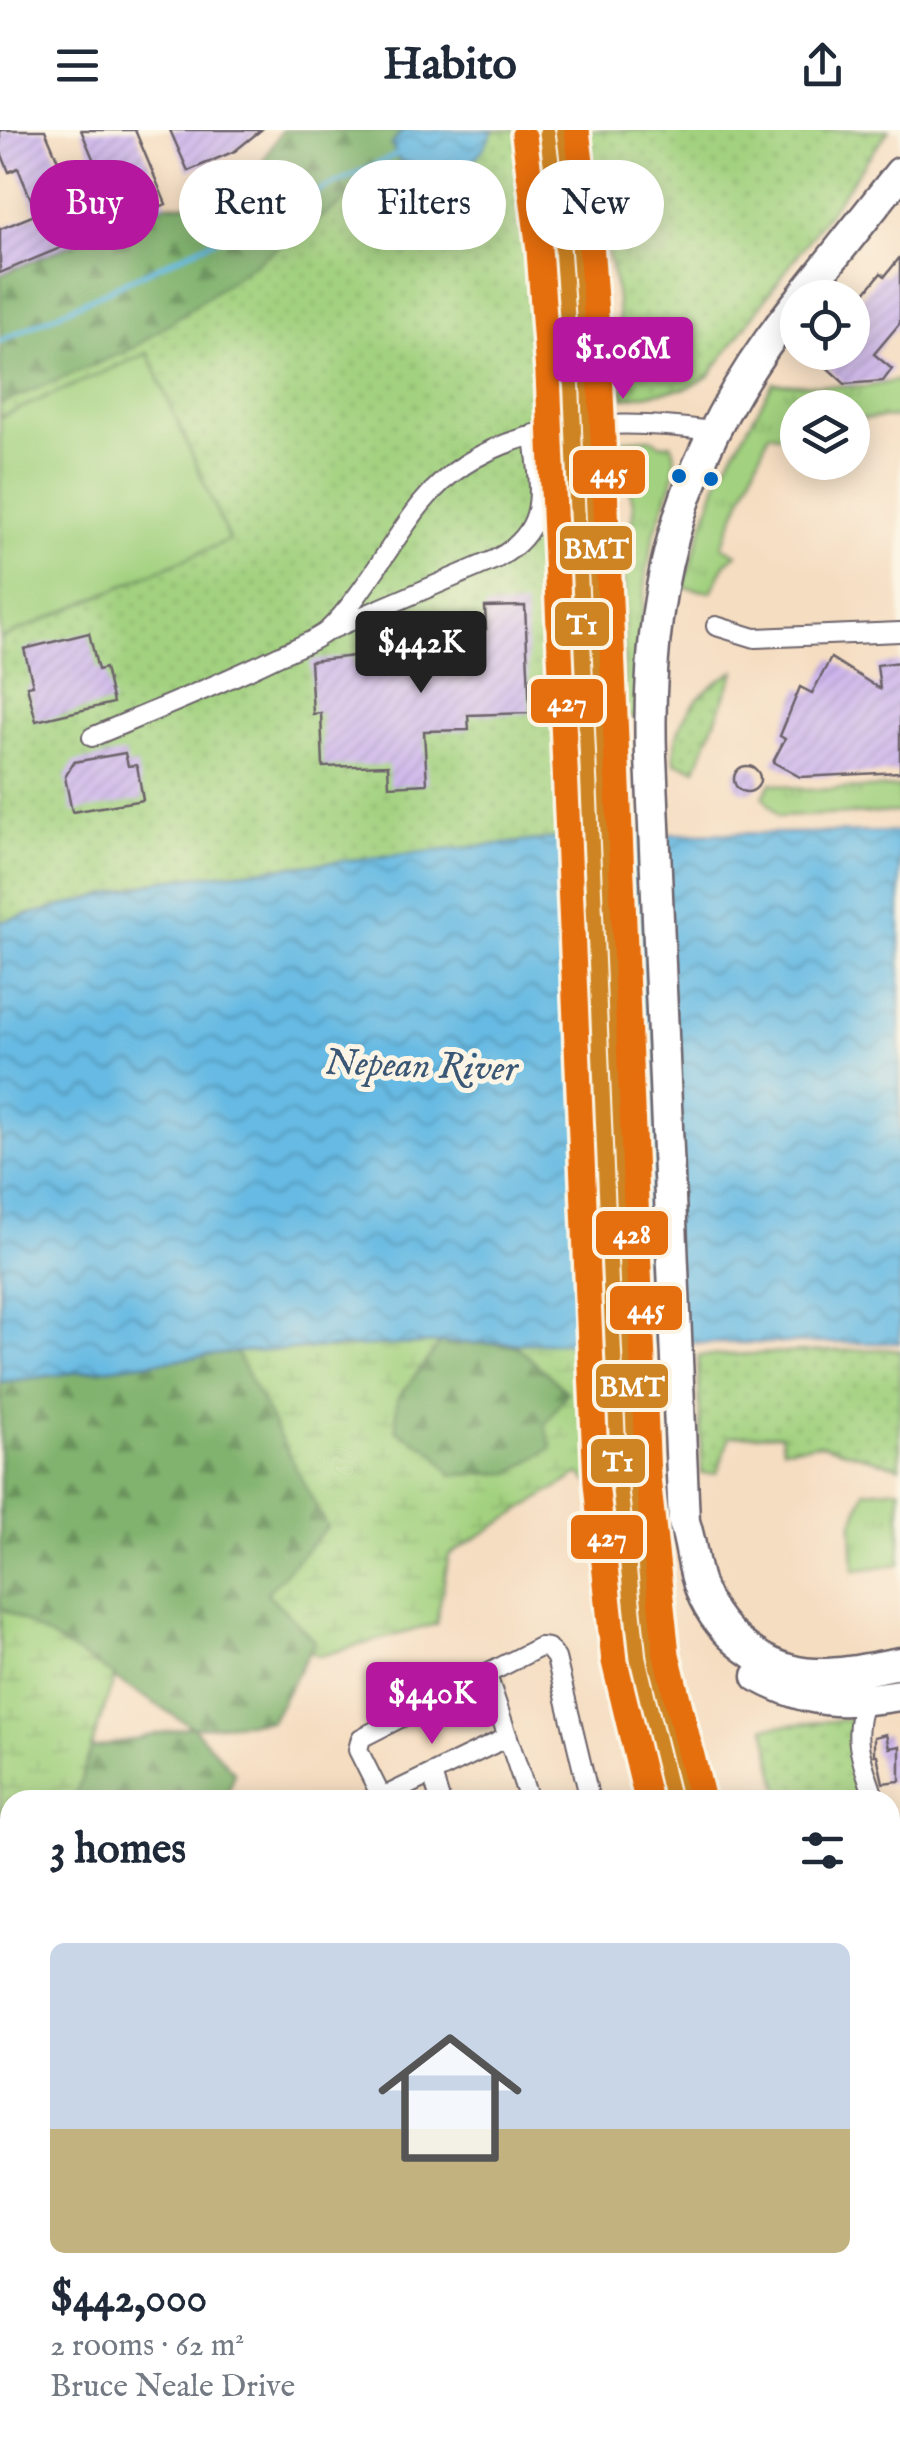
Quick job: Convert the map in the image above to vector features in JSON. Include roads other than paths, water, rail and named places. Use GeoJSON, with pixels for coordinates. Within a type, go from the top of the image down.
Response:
{"type":"FeatureCollection","features":[{"type":"Feature","properties":{"kind":"highway"},"geometry":{"type":"LineString","coordinates":[[815,280],[900,174]]}},
{"type":"Feature","properties":{"kind":"highway"},"geometry":{"type":"LineString","coordinates":[[780,326],[743,376],[712,430],[685,498],[660,596],[650,671],[684,1522],[696,1577],[708,1605],[728,1632],[752,1652],[781,1667],[810,1674],[900,1664]]}},
{"type":"Feature","properties":{"kind":"highway"},"geometry":{"type":"LineString","coordinates":[[684,1522],[679,1534],[692,1597],[706,1627],[737,1661],[776,1686],[812,1700],[866,1700],[900,1695]]}},
{"type":"Feature","properties":{"kind":"street"},"geometry":{"type":"LineString","coordinates":[[326,632],[432,492],[482,454],[534,434],[571,429],[668,425],[712,430]]}},
{"type":"Feature","properties":{"kind":"street"},"geometry":{"type":"LineString","coordinates":[[92,737],[516,547],[537,518],[539,489],[534,434]]}},
{"type":"Feature","properties":{"kind":"street"},"geometry":{"type":"LineString","coordinates":[[716,626],[755,638],[900,632]]}},
{"type":"Feature","properties":{"kind":"street"},"geometry":{"type":"LineString","coordinates":[[376,1790],[358,1750],[362,1738],[540,1647],[552,1652],[560,1673],[588,1790]]}},
{"type":"Feature","properties":{"kind":"street"},"geometry":{"type":"LineString","coordinates":[[487,1674],[525,1790]]}},
{"type":"Feature","properties":{"kind":"street"},"geometry":{"type":"LineString","coordinates":[[866,1700],[859,1716],[857,1742],[872,1790]]}},
{"type":"Feature","properties":{"kind":"street"},"geometry":{"type":"LineString","coordinates":[[399,1790],[508,1736]]}},
{"type":"Feature","properties":{"kind":"street"},"geometry":{"type":"LineString","coordinates":[[432,1774],[437,1790]]}},
{"type":"Feature","properties":{"kind":"water"},"geometry":{"type":"Polygon","coordinates":[[[403,130],[493,130],[473,160],[399,160],[392,145],[403,130]]]}},
{"type":"Feature","properties":{"kind":"water","name":"Nepean River"},"geometry":{"type":"Polygon","coordinates":[[[900,832],[900,1343],[440,1343],[236,1352],[0,1382],[0,922],[164,880],[587,835],[900,832]]]}},
{"type":"Feature","properties":{"kind":"waterway"},"geometry":{"type":"LineString","coordinates":[[0,341],[400,153]]}}]}
